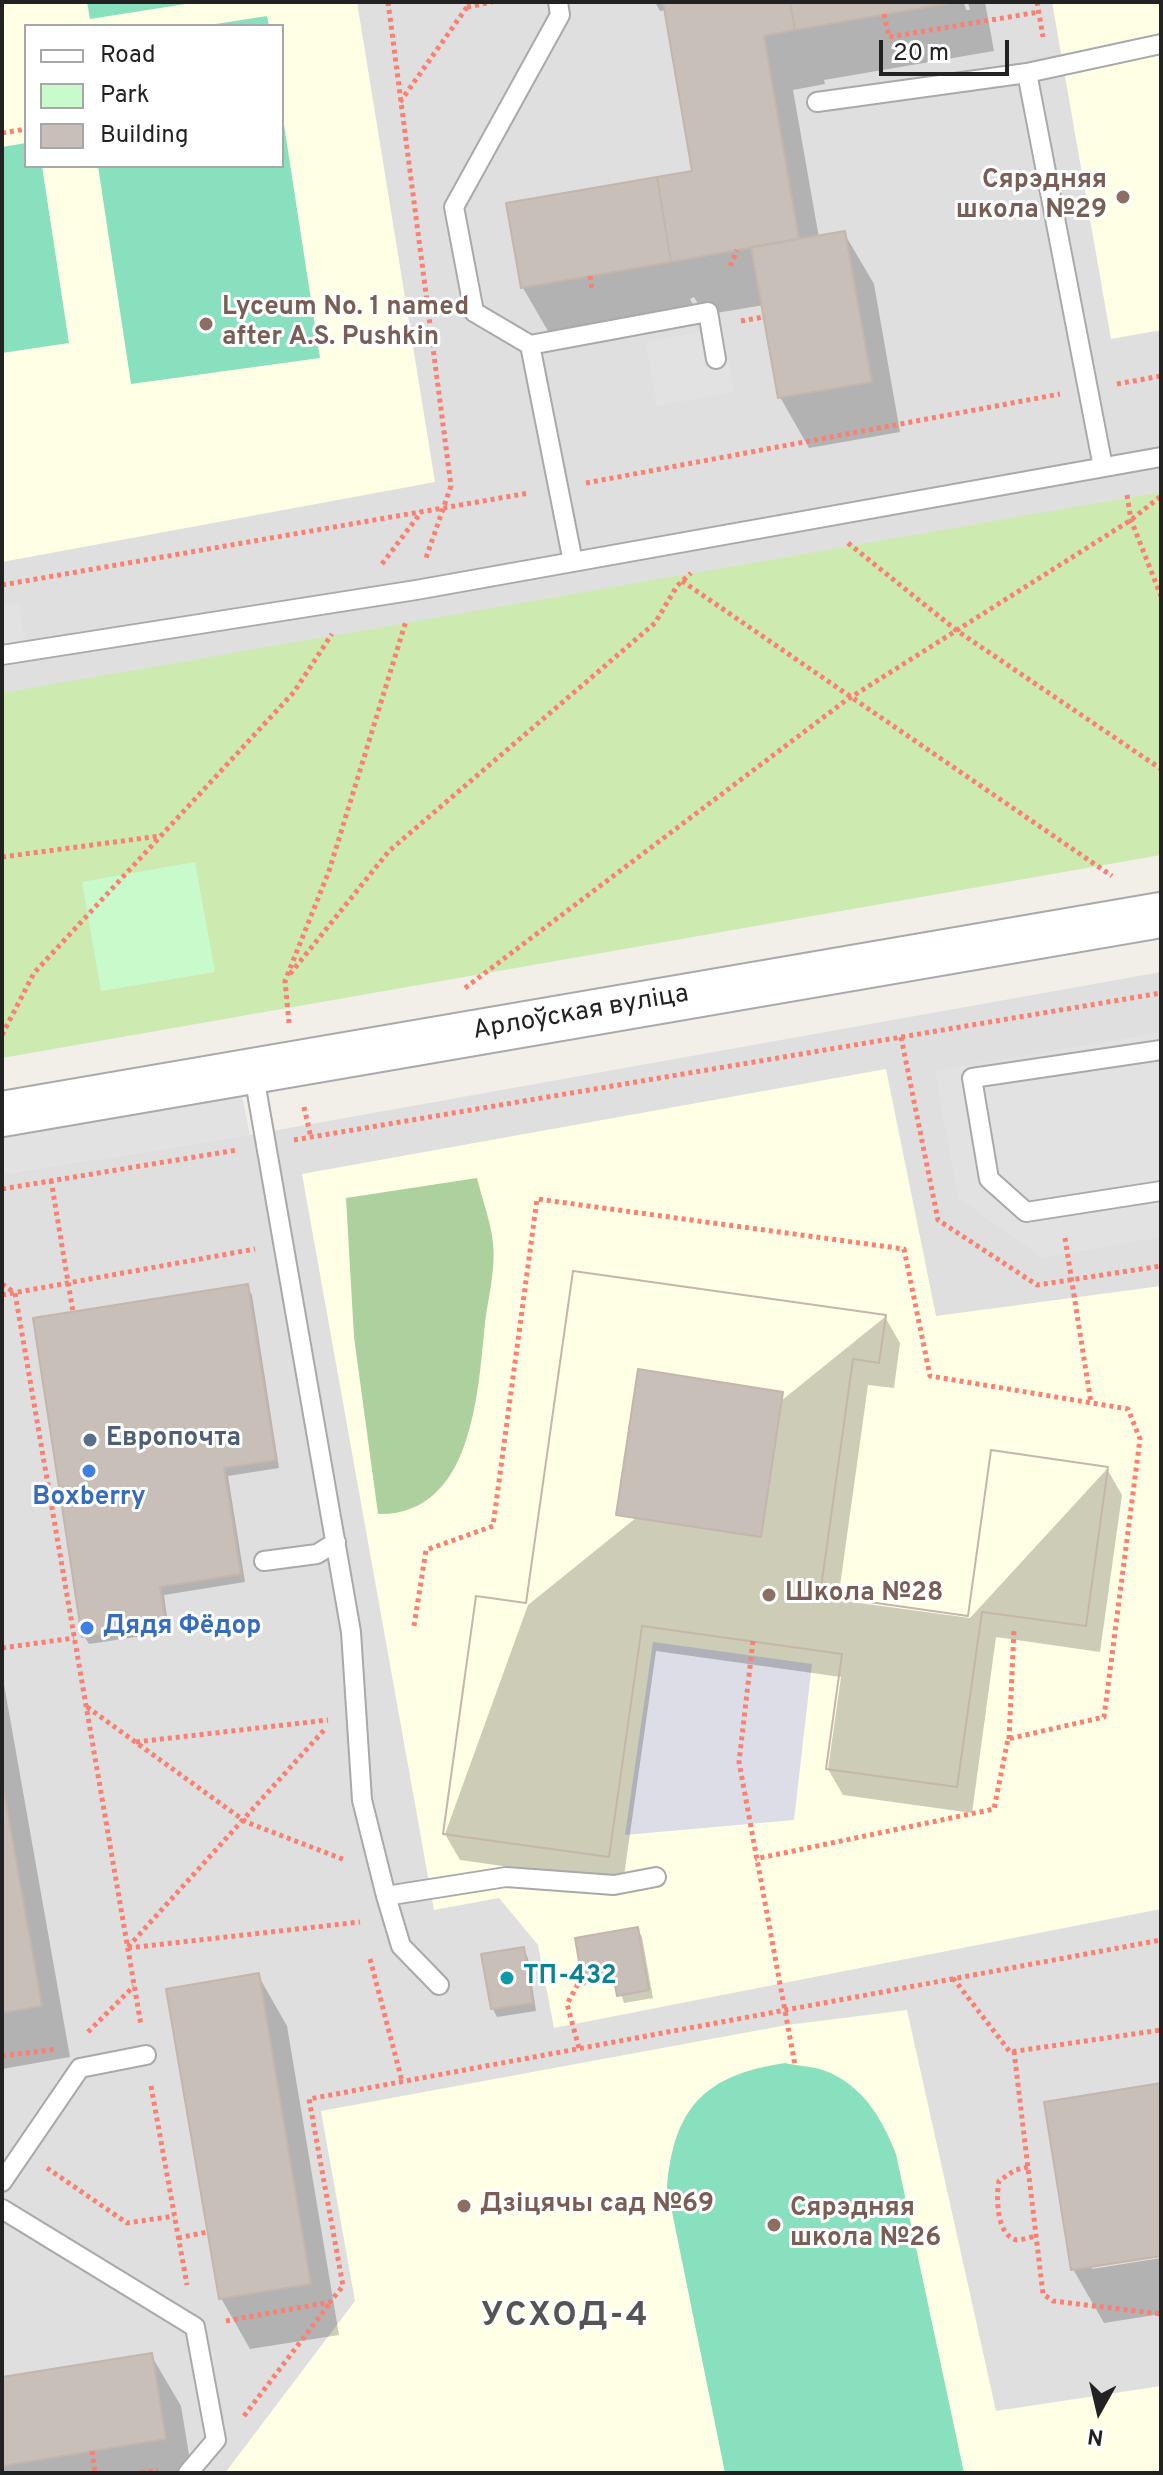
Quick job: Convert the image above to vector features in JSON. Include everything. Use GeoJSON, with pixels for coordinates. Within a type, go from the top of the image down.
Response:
{"type":"FeatureCollection","features":[{"type":"Feature","properties":{"kind":"street","name":"Арлоўская вуліца"},"geometry":{"type":"LineString","coordinates":[[2,1114],[1161,915]]}},
{"type":"Feature","properties":{"kind":"lane"},"geometry":{"type":"LineString","coordinates":[[558,2],[560,15],[454,207],[474,312],[530,345],[708,312],[716,359]]}},
{"type":"Feature","properties":{"kind":"lane"},"geometry":{"type":"LineString","coordinates":[[817,102],[1027,73],[1161,44]]}},
{"type":"Feature","properties":{"kind":"lane"},"geometry":{"type":"LineString","coordinates":[[1027,73],[1087,389],[1112,465]]}},
{"type":"Feature","properties":{"kind":"lane"},"geometry":{"type":"LineString","coordinates":[[530,345],[573,562]]}},
{"type":"Feature","properties":{"kind":"lane"},"geometry":{"type":"LineString","coordinates":[[2,655],[416,590],[1161,457]]}},
{"type":"Feature","properties":{"kind":"lane"},"geometry":{"type":"LineString","coordinates":[[1161,1050],[972,1078],[989,1179],[1026,1212],[1161,1191]]}},
{"type":"Feature","properties":{"kind":"lane"},"geometry":{"type":"LineString","coordinates":[[253,1070],[351,1632],[362,1800],[401,1946],[439,1985]]}},
{"type":"Feature","properties":{"kind":"lane"},"geometry":{"type":"LineString","coordinates":[[264,1561],[317,1554],[336,1542]]}},
{"type":"Feature","properties":{"kind":"lane"},"geometry":{"type":"LineString","coordinates":[[386,1896],[506,1877],[614,1885],[656,1877]]}},
{"type":"Feature","properties":{"kind":"lane"},"geometry":{"type":"LineString","coordinates":[[2,2182],[80,2068],[146,2055]]}},
{"type":"Feature","properties":{"kind":"lane"},"geometry":{"type":"LineString","coordinates":[[2,2209],[195,2327],[216,2440],[188,2473]]}},
{"type":"Feature","properties":{"kind":"path"},"geometry":{"type":"LineString","coordinates":[[388,2],[451,486],[416,590]]}},
{"type":"Feature","properties":{"kind":"path"},"geometry":{"type":"LineString","coordinates":[[399,103],[466,4],[492,2]]}},
{"type":"Feature","properties":{"kind":"path"},"geometry":{"type":"LineString","coordinates":[[884,14],[889,37],[1039,12]]}},
{"type":"Feature","properties":{"kind":"path"},"geometry":{"type":"LineString","coordinates":[[2,133],[24,129]]}},
{"type":"Feature","properties":{"kind":"path"},"geometry":{"type":"LineString","coordinates":[[730,266],[737,250]]}},
{"type":"Feature","properties":{"kind":"path"},"geometry":{"type":"LineString","coordinates":[[590,276],[592,290]]}},
{"type":"Feature","properties":{"kind":"path"},"geometry":{"type":"LineString","coordinates":[[740,321],[764,317]]}},
{"type":"Feature","properties":{"kind":"path"},"geometry":{"type":"LineString","coordinates":[[2,585],[558,488],[1161,376]]}},
{"type":"Feature","properties":{"kind":"path"},"geometry":{"type":"LineString","coordinates":[[1112,465],[1161,596]]}},
{"type":"Feature","properties":{"kind":"path"},"geometry":{"type":"LineString","coordinates":[[455,996],[853,697],[1131,520],[1161,496]]}},
{"type":"Feature","properties":{"kind":"path"},"geometry":{"type":"LineString","coordinates":[[2,1035],[34,973],[294,692],[356,599],[422,511]]}},
{"type":"Feature","properties":{"kind":"path"},"geometry":{"type":"LineString","coordinates":[[285,981],[389,851],[655,623],[683,581],[734,534]]}},
{"type":"Feature","properties":{"kind":"path"},"geometry":{"type":"LineString","coordinates":[[841,538],[956,630],[1161,769]]}},
{"type":"Feature","properties":{"kind":"path"},"geometry":{"type":"LineString","coordinates":[[623,554],[683,581],[1110,876]]}},
{"type":"Feature","properties":{"kind":"path"},"geometry":{"type":"LineString","coordinates":[[305,1023],[290,1025],[285,981],[329,871],[409,613]]}},
{"type":"Feature","properties":{"kind":"path"},"geometry":{"type":"LineString","coordinates":[[2,857],[161,836]]}},
{"type":"Feature","properties":{"kind":"path"},"geometry":{"type":"LineString","coordinates":[[2,1189],[1161,993]]}},
{"type":"Feature","properties":{"kind":"path"},"geometry":{"type":"LineString","coordinates":[[51,1180],[73,1312]]}},
{"type":"Feature","properties":{"kind":"path"},"geometry":{"type":"LineString","coordinates":[[414,1626],[426,1550],[493,1526],[537,1199],[904,1249],[930,1376],[1128,1409],[1140,1439],[1104,1717],[1009,1739]]}},
{"type":"Feature","properties":{"kind":"path"},"geometry":{"type":"LineString","coordinates":[[1060,1206],[1091,1403]]}},
{"type":"Feature","properties":{"kind":"path"},"geometry":{"type":"LineString","coordinates":[[2,1295],[284,1244]]}},
{"type":"Feature","properties":{"kind":"path"},"geometry":{"type":"LineString","coordinates":[[2,1284],[15,1293],[195,2327],[330,2302]]}},
{"type":"Feature","properties":{"kind":"path"},"geometry":{"type":"LineString","coordinates":[[755,1859],[994,1809],[1009,1739],[1014,1630]]}},
{"type":"Feature","properties":{"kind":"path"},"geometry":{"type":"LineString","coordinates":[[2,1648],[74,1638]]}},
{"type":"Feature","properties":{"kind":"path"},"geometry":{"type":"LineString","coordinates":[[753,1641],[739,1762],[795,2065]]}},
{"type":"Feature","properties":{"kind":"path"},"geometry":{"type":"LineString","coordinates":[[86,1707],[242,1819],[349,1861]]}},
{"type":"Feature","properties":{"kind":"path"},"geometry":{"type":"LineString","coordinates":[[128,1948],[335,1719],[135,1742]]}},
{"type":"Feature","properties":{"kind":"path"},"geometry":{"type":"LineString","coordinates":[[128,1948],[359,1920],[363,1934]]}},
{"type":"Feature","properties":{"kind":"path"},"geometry":{"type":"LineString","coordinates":[[238,2425],[343,2286],[309,2099],[1161,1940]]}},
{"type":"Feature","properties":{"kind":"path"},"geometry":{"type":"LineString","coordinates":[[367,1949],[402,2081]]}},
{"type":"Feature","properties":{"kind":"path"},"geometry":{"type":"LineString","coordinates":[[579,2048],[567,2004],[578,1984],[614,1978]]}},
{"type":"Feature","properties":{"kind":"path"},"geometry":{"type":"LineString","coordinates":[[953,1978],[1010,2052],[1161,2030]]}},
{"type":"Feature","properties":{"kind":"path"},"geometry":{"type":"LineString","coordinates":[[85,2036],[134,1986]]}},
{"type":"Feature","properties":{"kind":"path"},"geometry":{"type":"LineString","coordinates":[[2,2056],[60,2048]]}},
{"type":"Feature","properties":{"kind":"path"},"geometry":{"type":"LineString","coordinates":[[1014,2051],[1043,2294],[1053,2301],[1161,2314]]}},
{"type":"Feature","properties":{"kind":"path"},"geometry":{"type":"LineString","coordinates":[[21,2150],[127,2223],[174,2216]]}},
{"type":"Feature","properties":{"kind":"path"},"geometry":{"type":"LineString","coordinates":[[1028,2167],[1015,2170],[999,2181],[997,2193],[1001,2223],[1007,2235],[1017,2240],[1036,2236]]}},
{"type":"Feature","properties":{"kind":"path"},"geometry":{"type":"LineString","coordinates":[[178,2238],[207,2232]]}},
{"type":"Feature","properties":{"kind":"path"},"geometry":{"type":"LineString","coordinates":[[92,2451],[95,2473]]}},
{"type":"Feature","properties":{"kind":"shaded area"},"geometry":{"type":"Polygon","coordinates":[[[2,2],[1161,2],[1161,504],[2,698],[2,2]]]}},
{"type":"Feature","properties":{"kind":"shaded area","name":"Lyceum No. 1 named after A.S. Pushkin"},"geometry":{"type":"Polygon","coordinates":[[[2,2],[357,2],[435,482],[2,562],[2,2]]]}},
{"type":"Feature","properties":{"kind":"shaded area","name":"Сярэдняя школа №29"},"geometry":{"type":"Polygon","coordinates":[[[1052,2],[1161,2],[1161,330],[1111,339],[1052,2]]]}},
{"type":"Feature","properties":{"kind":"shaded area"},"geometry":{"type":"Polygon","coordinates":[[[722,328],[734,392],[657,406],[646,342],[722,328]]]}},
{"type":"Feature","properties":{"kind":"shaded area"},"geometry":{"type":"Polygon","coordinates":[[[19,603],[27,651],[2,655],[2,606],[19,603]]]}},
{"type":"Feature","properties":{"kind":"shaded area"},"geometry":{"type":"Polygon","coordinates":[[[1161,972],[1161,2473],[2,2473],[2,1174],[250,1135],[1161,972]]]}},
{"type":"Feature","properties":{"kind":"shaded area"},"geometry":{"type":"Polygon","coordinates":[[[1161,1032],[1161,1237],[1042,1258],[958,1198],[935,1071],[1161,1032]]]}},
{"type":"Feature","properties":{"kind":"shaded area","name":"Школа №28"},"geometry":{"type":"Polygon","coordinates":[[[886,1069],[936,1316],[1161,1286],[1161,1909],[554,2028],[538,1945],[499,1898],[434,1910],[302,1174],[886,1069]]]}},
{"type":"Feature","properties":{"kind":"shaded area"},"geometry":{"type":"Polygon","coordinates":[[[237,1073],[250,1135],[2,1174],[2,1114],[237,1073]]]}},
{"type":"Feature","properties":{"kind":"shaded area"},"geometry":{"type":"Polygon","coordinates":[[[653,1642],[812,1664],[794,1820],[625,1835],[653,1642]]]}},
{"type":"Feature","properties":{"kind":"shaded area","name":"Сярэдняя школа №26"},"geometry":{"type":"Polygon","coordinates":[[[907,2010],[996,2411],[1161,2386],[1161,2473],[225,2473],[355,2301],[321,2111],[787,2025],[907,2010]]]}},
{"type":"Feature","properties":{"kind":"green space"},"geometry":{"type":"Polygon","coordinates":[[[87,2],[198,2],[90,19],[87,2]]]}},
{"type":"Feature","properties":{"kind":"green space"},"geometry":{"type":"Polygon","coordinates":[[[267,16],[269,24],[216,24],[267,16]]]}},
{"type":"Feature","properties":{"kind":"green space"},"geometry":{"type":"Polygon","coordinates":[[[284,125],[320,358],[131,384],[98,168],[284,168],[284,125]]]}},
{"type":"Feature","properties":{"kind":"green space"},"geometry":{"type":"Polygon","coordinates":[[[24,143],[24,168],[42,168],[69,343],[2,353],[2,147],[24,143]]]}},
{"type":"Feature","properties":{"kind":"green space"},"geometry":{"type":"Polygon","coordinates":[[[1161,492],[1161,855],[2,1058],[2,693],[1161,492]]]}},
{"type":"Feature","properties":{"kind":"green space"},"geometry":{"type":"Polygon","coordinates":[[[195,862],[215,972],[101,991],[82,882],[195,862]]]}},
{"type":"Feature","properties":{"kind":"green space"},"geometry":{"type":"Polygon","coordinates":[[[477,1178],[494,1253],[479,1382],[464,1445],[452,1473],[434,1495],[410,1509],[378,1514],[354,1337],[346,1198],[477,1178]]]}},
{"type":"Feature","properties":{"kind":"green space"},"geometry":{"type":"Polygon","coordinates":[[[785,2063],[823,2070],[860,2093],[877,2115],[896,2154],[964,2473],[725,2473],[667,2187],[671,2159],[686,2116],[714,2086],[757,2068],[785,2063]]]}},
{"type":"Feature","properties":{"kind":"building"},"geometry":{"type":"Polygon","coordinates":[[[663,2],[790,2],[795,30],[764,36],[799,239],[671,262],[657,177],[692,171],[663,2]]]}},
{"type":"Feature","properties":{"kind":"building"},"geometry":{"type":"Polygon","coordinates":[[[790,2],[956,2],[795,30],[790,2]]]}},
{"type":"Feature","properties":{"kind":"building"},"geometry":{"type":"Polygon","coordinates":[[[657,177],[671,262],[521,288],[506,203],[657,177]]]}},
{"type":"Feature","properties":{"kind":"building"},"geometry":{"type":"Polygon","coordinates":[[[845,231],[872,382],[778,398],[751,247],[845,231]]]}},
{"type":"Feature","properties":{"kind":"building"},"geometry":{"type":"Polygon","coordinates":[[[573,1271],[886,1315],[879,1363],[853,1359],[820,1595],[968,1616],[991,1450],[1108,1467],[1086,1626],[982,1612],[957,1787],[826,1769],[842,1654],[642,1626],[609,1857],[443,1834],[476,1596],[526,1603],[573,1271]],[[638,1369],[616,1515],[761,1537],[783,1392],[638,1369]]]}},
{"type":"Feature","properties":{"kind":"building"},"geometry":{"type":"Polygon","coordinates":[[[573,1271],[886,1315],[879,1363],[853,1359],[820,1595],[968,1616],[991,1450],[1108,1467],[1086,1626],[982,1612],[957,1787],[826,1769],[842,1654],[642,1626],[609,1857],[443,1834],[476,1596],[526,1603],[573,1271]]]}},
{"type":"Feature","properties":{"kind":"building"},"geometry":{"type":"Polygon","coordinates":[[[248,1284],[276,1460],[224,1468],[241,1574],[160,1587],[166,1623],[82,1637],[33,1318],[248,1284]]]}},
{"type":"Feature","properties":{"kind":"building"},"geometry":{"type":"Polygon","coordinates":[[[2,1781],[42,2006],[2,2013],[2,1781]]]}},
{"type":"Feature","properties":{"kind":"building"},"geometry":{"type":"Polygon","coordinates":[[[638,1927],[649,1990],[617,1996],[612,1968],[581,1973],[575,1938],[638,1927]]]}},
{"type":"Feature","properties":{"kind":"building","name":"ТП-432"},"geometry":{"type":"Polygon","coordinates":[[[524,1947],[533,2003],[491,2009],[481,1954],[524,1947]]]}},
{"type":"Feature","properties":{"kind":"building"},"geometry":{"type":"Polygon","coordinates":[[[259,1973],[311,2284],[219,2299],[166,1989],[259,1973]]]}},
{"type":"Feature","properties":{"kind":"building"},"geometry":{"type":"Polygon","coordinates":[[[1161,2083],[1161,2256],[1071,2270],[1044,2102],[1161,2083]]]}},
{"type":"Feature","properties":{"kind":"building"},"geometry":{"type":"Polygon","coordinates":[[[152,2353],[166,2439],[2,2466],[2,2377],[152,2353]]]}},
{"type":"Feature","properties":{"kind":"place","name":"Сярэдняя школа №29"},"geometry":{"type":"Point","coordinates":[1123,197]}},
{"type":"Feature","properties":{"kind":"place","name":"Lyceum No. 1 named after A.S. Pushkin"},"geometry":{"type":"Point","coordinates":[206,324]}},
{"type":"Feature","properties":{"kind":"place","name":"Европочта"},"geometry":{"type":"Point","coordinates":[90,1440]}},
{"type":"Feature","properties":{"kind":"place","name":"Boxberry"},"geometry":{"type":"Point","coordinates":[89,1471]}},
{"type":"Feature","properties":{"kind":"place","name":"Школа №28"},"geometry":{"type":"Point","coordinates":[769,1595]}},
{"type":"Feature","properties":{"kind":"place","name":"Дядя Фёдор"},"geometry":{"type":"Point","coordinates":[87,1628]}},
{"type":"Feature","properties":{"kind":"place","name":"ТП-432"},"geometry":{"type":"Point","coordinates":[507,1978]}},
{"type":"Feature","properties":{"kind":"place","name":"Дзіцячы сад №69"},"geometry":{"type":"Point","coordinates":[464,2206]}},
{"type":"Feature","properties":{"kind":"place","name":"Сярэдняя школа №26"},"geometry":{"type":"Point","coordinates":[774,2225]}},
{"type":"Feature","properties":{"kind":"district","name":"УСХОД-4"},"geometry":{"type":"Point","coordinates":[565,2318]}}]}
